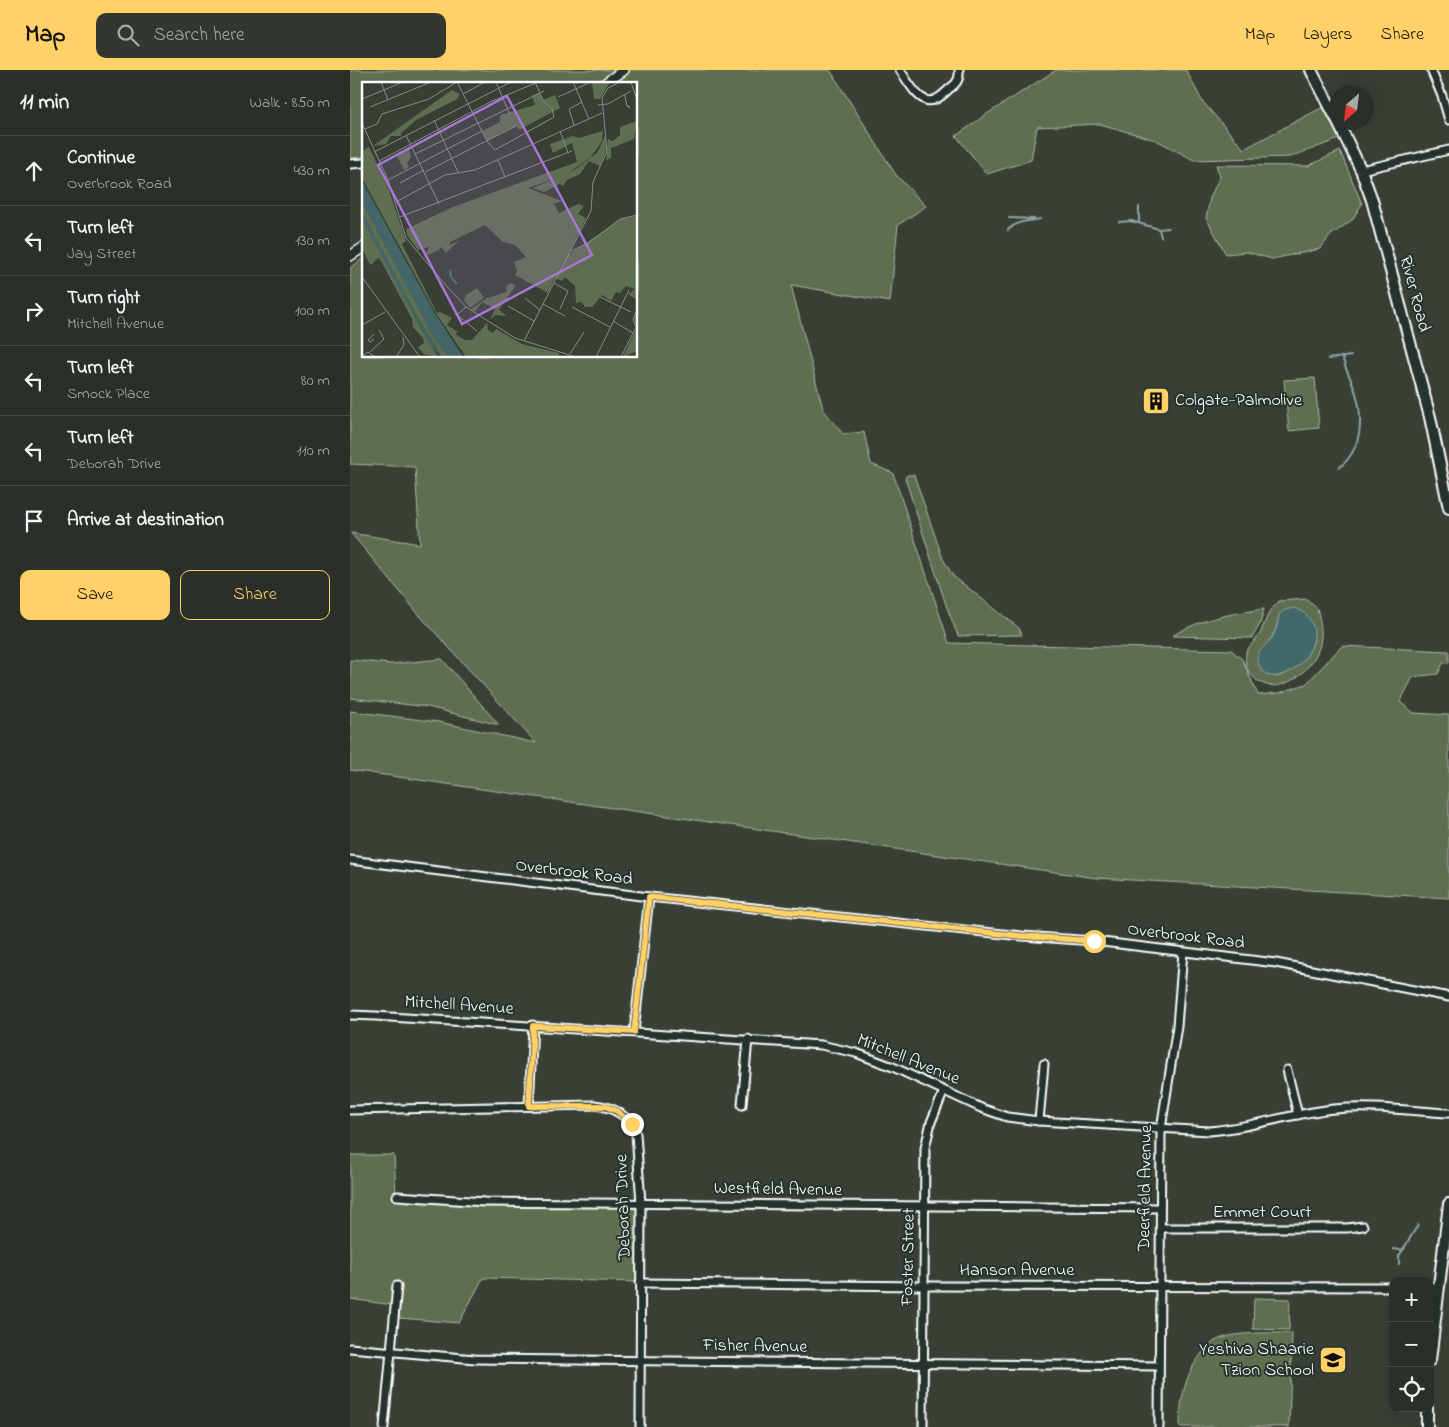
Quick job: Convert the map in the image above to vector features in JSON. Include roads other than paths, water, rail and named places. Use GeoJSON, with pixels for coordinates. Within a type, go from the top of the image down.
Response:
{"type":"FeatureCollection","features":[{"type":"Feature","properties":{"kind":"main road"},"geometry":{"type":"LineString","coordinates":[[1311,70],[1329,105]]}},
{"type":"Feature","properties":{"kind":"main road","name":"River Road"},"geometry":{"type":"LineString","coordinates":[[1342,130],[1361,170],[1372,200],[1430,417],[1449,508]]}},
{"type":"Feature","properties":{"kind":"main road"},"geometry":{"type":"LineString","coordinates":[[1434,1288],[1449,1204]]}},
{"type":"Feature","properties":{"kind":"main road"},"geometry":{"type":"LineString","coordinates":[[1427,1412],[1427,1427]]}},
{"type":"Feature","properties":{"kind":"street"},"geometry":{"type":"LineString","coordinates":[[607,82],[624,70]]}},
{"type":"Feature","properties":{"kind":"street"},"geometry":{"type":"LineString","coordinates":[[900,70],[920,97],[931,101],[936,100],[956,84],[959,78],[959,70]]}},
{"type":"Feature","properties":{"kind":"street"},"geometry":{"type":"LineString","coordinates":[[1431,70],[1449,120]]}},
{"type":"Feature","properties":{"kind":"street"},"geometry":{"type":"LineString","coordinates":[[1361,170],[1449,150]]}},
{"type":"Feature","properties":{"kind":"street"},"geometry":{"type":"LineString","coordinates":[[350,256],[362,248]]}},
{"type":"Feature","properties":{"kind":"street","name":"Overbrook Road"},"geometry":{"type":"LineString","coordinates":[[350,860],[649,897],[1022,936],[1094,941],[1276,963],[1449,997]]}},
{"type":"Feature","properties":{"kind":"street"},"geometry":{"type":"LineString","coordinates":[[634,1032],[649,897]]}},
{"type":"Feature","properties":{"kind":"street","name":"Deerfield Avenue"},"geometry":{"type":"LineString","coordinates":[[1159,1427],[1161,1129],[1177,1026],[1183,952]]}},
{"type":"Feature","properties":{"kind":"street","name":"Mitchell Avenue"},"geometry":{"type":"LineString","coordinates":[[350,1015],[821,1044],[856,1053],[892,1067],[981,1108],[1007,1117],[1039,1121],[1209,1131],[1229,1130],[1298,1115],[1359,1107],[1449,1113]]}},
{"type":"Feature","properties":{"kind":"street"},"geometry":{"type":"LineString","coordinates":[[529,1106],[533,1026]]}},
{"type":"Feature","properties":{"kind":"street"},"geometry":{"type":"LineString","coordinates":[[742,1105],[748,1039]]}},
{"type":"Feature","properties":{"kind":"street"},"geometry":{"type":"LineString","coordinates":[[1039,1121],[1044,1064]]}},
{"type":"Feature","properties":{"kind":"street"},"geometry":{"type":"LineString","coordinates":[[1287,1070],[1298,1115]]}},
{"type":"Feature","properties":{"kind":"street","name":"Foster Street"},"geometry":{"type":"LineString","coordinates":[[923,1427],[925,1148],[931,1122],[944,1091]]}},
{"type":"Feature","properties":{"kind":"street","name":"Deborah Drive"},"geometry":{"type":"LineString","coordinates":[[350,1110],[605,1106],[626,1117],[632,1124],[636,1134],[641,1203],[640,1427]]}},
{"type":"Feature","properties":{"kind":"street","name":"Westfield Avenue"},"geometry":{"type":"LineString","coordinates":[[397,1196],[485,1202],[1160,1208]]}},
{"type":"Feature","properties":{"kind":"street","name":"Emmet Court"},"geometry":{"type":"LineString","coordinates":[[1161,1228],[1347,1228],[1363,1226]]}},
{"type":"Feature","properties":{"kind":"street","name":"Hanson Avenue"},"geometry":{"type":"LineString","coordinates":[[640,1283],[1389,1287]]}},
{"type":"Feature","properties":{"kind":"street"},"geometry":{"type":"LineString","coordinates":[[384,1427],[398,1286]]}},
{"type":"Feature","properties":{"kind":"street","name":"Fisher Avenue"},"geometry":{"type":"LineString","coordinates":[[350,1348],[475,1359],[1159,1366]]}},
{"type":"Feature","properties":{"kind":"water"},"geometry":{"type":"Polygon","coordinates":[[[1294,608],[1305,614],[1310,620],[1314,633],[1312,645],[1307,656],[1289,672],[1279,676],[1269,676],[1262,671],[1258,661],[1259,654],[1273,636],[1279,614],[1294,608]]]}},
{"type":"Feature","properties":{"kind":"waterway"},"geometry":{"type":"LineString","coordinates":[[1139,207],[1139,222]]}},
{"type":"Feature","properties":{"kind":"waterway"},"geometry":{"type":"LineString","coordinates":[[1009,218],[1034,219]]}},
{"type":"Feature","properties":{"kind":"waterway"},"geometry":{"type":"LineString","coordinates":[[1008,230],[1019,223],[1040,219]]}},
{"type":"Feature","properties":{"kind":"waterway"},"geometry":{"type":"LineString","coordinates":[[1119,222],[1131,221],[1159,229],[1168,228]]}},
{"type":"Feature","properties":{"kind":"waterway"},"geometry":{"type":"LineString","coordinates":[[1159,229],[1161,237]]}},
{"type":"Feature","properties":{"kind":"waterway"},"geometry":{"type":"LineString","coordinates":[[1328,359],[1351,356]]}},
{"type":"Feature","properties":{"kind":"waterway"},"geometry":{"type":"LineString","coordinates":[[1339,468],[1354,450],[1360,428],[1359,405],[1356,393],[1342,357]]}},
{"type":"Feature","properties":{"kind":"waterway"},"geometry":{"type":"LineString","coordinates":[[1399,1264],[1399,1256],[1418,1225]]}},
{"type":"Feature","properties":{"kind":"waterway"},"geometry":{"type":"LineString","coordinates":[[1393,1249],[1401,1250],[1405,1248]]}},
{"type":"Feature","properties":{"kind":"place","name":"Colgate-Palmolive"},"geometry":{"type":"Point","coordinates":[1156,401]}},
{"type":"Feature","properties":{"kind":"place","name":"Yeshiva Shaarie Tzion School"},"geometry":{"type":"Point","coordinates":[1333,1360]}}]}
